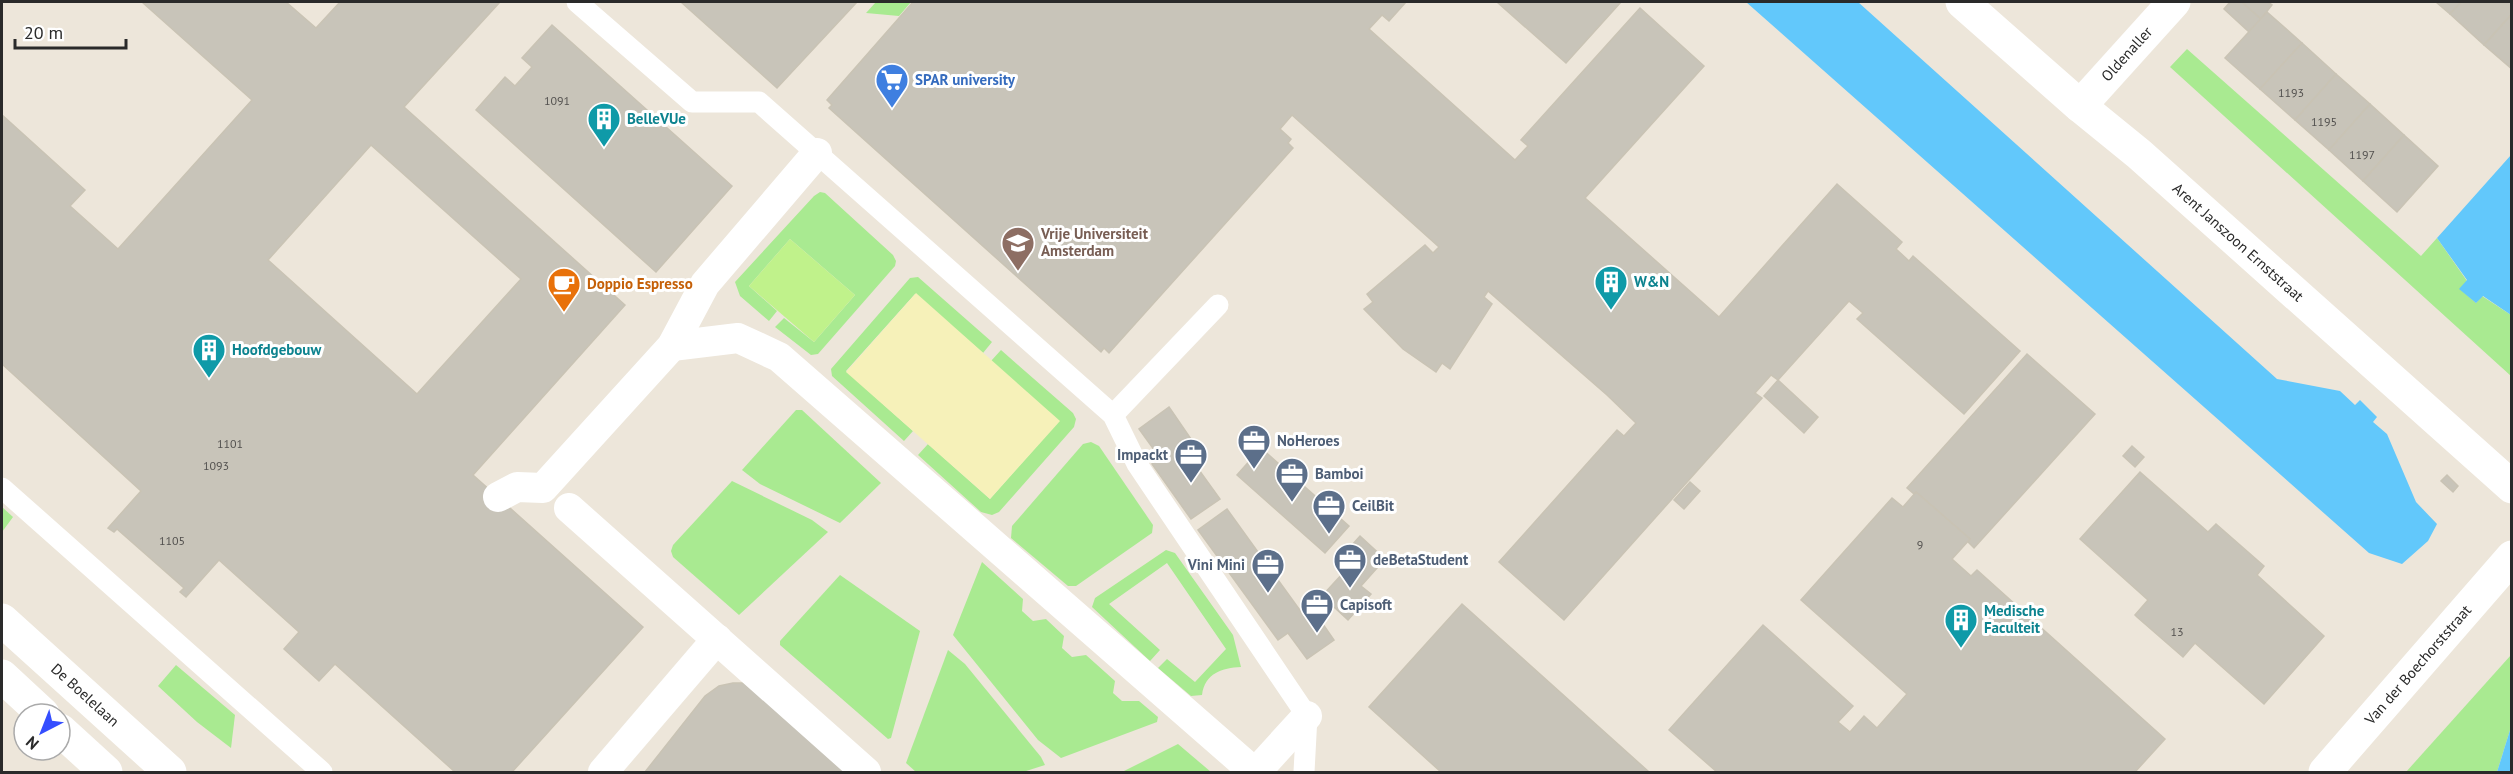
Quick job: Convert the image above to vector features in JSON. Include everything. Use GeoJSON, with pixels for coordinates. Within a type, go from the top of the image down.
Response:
{"type":"FeatureCollection","features":[{"type":"Feature","properties":{"kind":"street","name":"Arent Janszoon Ernststraat"},"geometry":{"type":"LineString","coordinates":[[1962,2],[2080,106],[2148,162],[2511,487]]}},
{"type":"Feature","properties":{"kind":"street","name":"Oldenaller"},"geometry":{"type":"LineString","coordinates":[[2080,106],[2174,2]]}},
{"type":"Feature","properties":{"kind":"street"},"geometry":{"type":"LineString","coordinates":[[556,498],[672,346],[705,284],[817,153]]}},
{"type":"Feature","properties":{"kind":"street"},"geometry":{"type":"LineString","coordinates":[[672,346],[738,338],[779,357],[1255,772],[1307,716]]}},
{"type":"Feature","properties":{"kind":"street"},"geometry":{"type":"LineString","coordinates":[[498,497],[517,487],[556,498],[866,772]]}},
{"type":"Feature","properties":{"kind":"street","name":"Van der Boechorststraat"},"geometry":{"type":"LineString","coordinates":[[2325,772],[2511,557]]}},
{"type":"Feature","properties":{"kind":"street","name":"De Boelelaan"},"geometry":{"type":"LineString","coordinates":[[2,620],[170,772]]}},
{"type":"Feature","properties":{"kind":"street"},"geometry":{"type":"LineString","coordinates":[[603,772],[717,639]]}},
{"type":"Feature","properties":{"kind":"street"},"geometry":{"type":"LineString","coordinates":[[2,676],[30,702]]}},
{"type":"Feature","properties":{"kind":"street"},"geometry":{"type":"LineString","coordinates":[[72,741],[106,772]]}},
{"type":"Feature","properties":{"kind":"lane"},"geometry":{"type":"LineString","coordinates":[[578,2],[692,102],[759,102],[1113,416],[1137,464],[1307,716],[1304,772]]}},
{"type":"Feature","properties":{"kind":"lane"},"geometry":{"type":"LineString","coordinates":[[1113,416],[1218,304]]}},
{"type":"Feature","properties":{"kind":"lane"},"geometry":{"type":"LineString","coordinates":[[2,488],[322,772]]}},
{"type":"Feature","properties":{"kind":"green space"},"geometry":{"type":"Polygon","coordinates":[[[876,2],[911,2],[899,16],[866,13],[876,2]]]}},
{"type":"Feature","properties":{"kind":"green space"},"geometry":{"type":"Polygon","coordinates":[[[2187,49],[2421,256],[2437,238],[2467,281],[2460,289],[2476,303],[2482,296],[2511,315],[2511,376],[2170,67],[2187,49]]]}},
{"type":"Feature","properties":{"kind":"green space"},"geometry":{"type":"Polygon","coordinates":[[[820,192],[825,193],[893,255],[896,261],[895,266],[818,354],[811,355],[775,327],[784,318],[814,342],[855,295],[790,239],[749,286],[777,311],[769,321],[740,296],[735,282],[820,192]]]}},
{"type":"Feature","properties":{"kind":"green space"},"geometry":{"type":"Polygon","coordinates":[[[790,239],[855,295],[814,342],[749,286],[790,239]]]}},
{"type":"Feature","properties":{"kind":"green space"},"geometry":{"type":"Polygon","coordinates":[[[918,277],[992,342],[983,353],[915,294],[846,371],[913,431],[904,441],[832,376],[831,369],[910,278],[918,277]]]}},
{"type":"Feature","properties":{"kind":"green space"},"geometry":{"type":"Polygon","coordinates":[[[1001,350],[1073,413],[1076,419],[1074,427],[999,512],[992,515],[981,512],[918,455],[928,444],[990,499],[1059,421],[991,361],[1001,350]]]}},
{"type":"Feature","properties":{"kind":"green space"},"geometry":{"type":"Polygon","coordinates":[[[796,410],[802,410],[881,483],[840,523],[760,484],[742,470],[796,410]]]}},
{"type":"Feature","properties":{"kind":"green space"},"geometry":{"type":"Polygon","coordinates":[[[1091,442],[1099,446],[1153,525],[1152,533],[1076,586],[1068,586],[1011,538],[1012,526],[1083,444],[1091,442]]]}},
{"type":"Feature","properties":{"kind":"green space"},"geometry":{"type":"Polygon","coordinates":[[[732,481],[812,520],[828,532],[739,615],[673,557],[671,551],[673,545],[732,481]]]}},
{"type":"Feature","properties":{"kind":"green space"},"geometry":{"type":"Polygon","coordinates":[[[2,507],[13,517],[2,532],[2,507]]]}},
{"type":"Feature","properties":{"kind":"green space"},"geometry":{"type":"Polygon","coordinates":[[[1166,550],[1175,553],[1233,635],[1241,667],[1216,673],[1207,681],[1202,695],[1191,696],[1158,668],[1167,659],[1195,682],[1226,649],[1167,563],[1109,604],[1160,650],[1150,661],[1092,607],[1095,598],[1166,550]]]}},
{"type":"Feature","properties":{"kind":"green space"},"geometry":{"type":"Polygon","coordinates":[[[982,562],[1023,599],[1022,611],[1033,621],[1046,619],[1064,636],[1062,648],[1072,657],[1086,655],[1115,681],[1113,693],[1122,701],[1139,701],[1158,717],[1157,722],[1061,758],[1038,740],[953,635],[982,562]]]}},
{"type":"Feature","properties":{"kind":"green space"},"geometry":{"type":"Polygon","coordinates":[[[840,575],[920,631],[891,738],[888,739],[780,645],[780,641],[840,575]]]}},
{"type":"Feature","properties":{"kind":"green space"},"geometry":{"type":"Polygon","coordinates":[[[948,650],[965,664],[1041,757],[1045,765],[1023,772],[916,772],[906,763],[948,650]]]}},
{"type":"Feature","properties":{"kind":"green space"},"geometry":{"type":"Polygon","coordinates":[[[2511,655],[2511,727],[2497,772],[2406,772],[2511,655]]]}},
{"type":"Feature","properties":{"kind":"green space"},"geometry":{"type":"Polygon","coordinates":[[[176,665],[235,715],[231,748],[197,722],[158,686],[176,665]]]}},
{"type":"Feature","properties":{"kind":"green space"},"geometry":{"type":"Polygon","coordinates":[[[1178,744],[1211,772],[1122,772],[1178,744]]]}},
{"type":"Feature","properties":{"kind":"sand"},"geometry":{"type":"Polygon","coordinates":[[[916,293],[1060,421],[990,499],[846,372],[916,293]]]}},
{"type":"Feature","properties":{"kind":"water"},"geometry":{"type":"Polygon","coordinates":[[[1746,2],[1858,2],[2277,379],[2340,391],[2355,405],[2360,400],[2377,417],[2373,422],[2387,434],[2416,502],[2437,524],[2428,541],[2402,564],[2369,553],[1746,2]]]}},
{"type":"Feature","properties":{"kind":"water"},"geometry":{"type":"Polygon","coordinates":[[[2511,155],[2511,315],[2483,296],[2476,303],[2459,289],[2467,280],[2437,238],[2511,155]]]}},
{"type":"Feature","properties":{"kind":"water"},"geometry":{"type":"Polygon","coordinates":[[[2511,727],[2511,772],[2497,772],[2511,727]]]}},
{"type":"Feature","properties":{"kind":"building","name":"Hoofdgebouw"},"geometry":{"type":"Polygon","coordinates":[[[142,2],[286,2],[316,28],[340,2],[500,2],[404,107],[625,305],[473,475],[643,627],[512,772],[455,772],[335,664],[319,681],[284,649],[299,632],[219,560],[186,597],[180,592],[184,588],[117,529],[114,532],[108,528],[141,491],[2,364],[2,115],[85,190],[70,206],[118,249],[252,100],[142,2]],[[371,145],[268,260],[417,394],[521,279],[371,145]]]}},
{"type":"Feature","properties":{"kind":"building"},"geometry":{"type":"Polygon","coordinates":[[[681,2],[857,2],[777,88],[681,2]]]}},
{"type":"Feature","properties":{"kind":"building","name":"W&N"},"geometry":{"type":"Polygon","coordinates":[[[913,2],[1406,2],[1389,21],[1382,15],[1369,29],[1515,160],[1528,146],[1521,140],[1640,8],[1704,66],[1585,198],[1719,317],[1837,184],[1902,242],[1896,249],[1909,261],[1913,256],[2020,351],[1964,414],[1857,319],[1863,313],[1849,301],[1778,380],[1771,375],[1755,393],[1762,398],[1564,620],[1499,562],[1617,430],[1624,436],[1636,423],[1607,395],[1488,291],[1484,297],[1492,304],[1450,369],[1442,363],[1436,372],[1403,349],[1364,309],[1373,302],[1367,294],[1425,245],[1433,253],[1439,247],[1292,115],[1280,129],[1291,139],[1288,143],[1293,148],[1109,353],[1104,348],[1101,352],[829,108],[832,105],[827,100],[913,2]]]}},
{"type":"Feature","properties":{"kind":"building"},"geometry":{"type":"Polygon","coordinates":[[[1497,2],[1621,2],[1566,63],[1497,2]]]}},
{"type":"Feature","properties":{"kind":"building"},"geometry":{"type":"Polygon","coordinates":[[[2230,2],[2242,2],[2261,19],[2249,32],[2224,9],[2230,2]]]}},
{"type":"Feature","properties":{"kind":"building"},"geometry":{"type":"Polygon","coordinates":[[[2242,2],[2268,2],[2272,5],[2261,19],[2242,2]]]}},
{"type":"Feature","properties":{"kind":"building"},"geometry":{"type":"Polygon","coordinates":[[[2436,2],[2461,2],[2450,14],[2436,2]]]}},
{"type":"Feature","properties":{"kind":"building"},"geometry":{"type":"Polygon","coordinates":[[[2461,2],[2512,2],[2512,14],[2484,45],[2450,14],[2461,2]]]}},
{"type":"Feature","properties":{"kind":"building"},"geometry":{"type":"Polygon","coordinates":[[[2267,12],[2302,43],[2260,89],[2225,58],[2267,12]]]}},
{"type":"Feature","properties":{"kind":"building"},"geometry":{"type":"Polygon","coordinates":[[[2512,14],[2512,69],[2484,45],[2512,14]]]}},
{"type":"Feature","properties":{"kind":"building","name":"BelleVUe"},"geometry":{"type":"Polygon","coordinates":[[[552,25],[732,186],[656,272],[476,110],[505,77],[515,86],[532,67],[522,58],[552,25]]]}},
{"type":"Feature","properties":{"kind":"building"},"geometry":{"type":"Polygon","coordinates":[[[2302,43],[2336,74],[2295,120],[2260,89],[2302,43]]]}},
{"type":"Feature","properties":{"kind":"building"},"geometry":{"type":"Polygon","coordinates":[[[2336,74],[2370,104],[2329,150],[2295,120],[2336,74]]]}},
{"type":"Feature","properties":{"kind":"building"},"geometry":{"type":"Polygon","coordinates":[[[2370,104],[2404,135],[2363,181],[2329,150],[2370,104]]]}},
{"type":"Feature","properties":{"kind":"building"},"geometry":{"type":"Polygon","coordinates":[[[2404,135],[2438,166],[2397,212],[2363,181],[2404,135]]]}},
{"type":"Feature","properties":{"kind":"building"},"geometry":{"type":"Polygon","coordinates":[[[2027,354],[2095,414],[1974,548],[1968,542],[1970,539],[1916,492],[1914,494],[1907,488],[2027,354]]]}},
{"type":"Feature","properties":{"kind":"building"},"geometry":{"type":"Polygon","coordinates":[[[1778,380],[1818,417],[1804,433],[1764,396],[1778,380]]]}},
{"type":"Feature","properties":{"kind":"building"},"geometry":{"type":"Polygon","coordinates":[[[1169,407],[1191,439],[1181,445],[1220,499],[1191,519],[1152,464],[1160,458],[1139,429],[1169,407]]]}},
{"type":"Feature","properties":{"kind":"building"},"geometry":{"type":"Polygon","coordinates":[[[2132,446],[2144,457],[2135,467],[2123,456],[2132,446]]]}},
{"type":"Feature","properties":{"kind":"building"},"geometry":{"type":"Polygon","coordinates":[[[1261,448],[1349,526],[1325,553],[1237,475],[1261,448]]]}},
{"type":"Feature","properties":{"kind":"building"},"geometry":{"type":"Polygon","coordinates":[[[2140,472],[2208,532],[2216,524],[2264,566],[2257,575],[2324,636],[2264,704],[2195,643],[2183,657],[2137,617],[2135,615],[2148,600],[2080,539],[2140,472]]]}},
{"type":"Feature","properties":{"kind":"building"},"geometry":{"type":"Polygon","coordinates":[[[2447,475],[2458,486],[2453,492],[2441,481],[2447,475]]]}},
{"type":"Feature","properties":{"kind":"building"},"geometry":{"type":"Polygon","coordinates":[[[1690,482],[1700,491],[1684,509],[1674,500],[1690,482]]]}},
{"type":"Feature","properties":{"kind":"building","name":"Medische Faculteit"},"geometry":{"type":"Polygon","coordinates":[[[1916,492],[1970,539],[1952,559],[1971,576],[1977,570],[2165,739],[2135,772],[1717,772],[1669,730],[1763,625],[1853,706],[1838,722],[1850,732],[1864,716],[1877,728],[1907,694],[1801,600],[1892,498],[1903,507],[1916,492]]]}},
{"type":"Feature","properties":{"kind":"building"},"geometry":{"type":"Polygon","coordinates":[[[1227,509],[1307,620],[1316,614],[1334,640],[1307,659],[1288,633],[1278,640],[1198,530],[1227,509]]]}},
{"type":"Feature","properties":{"kind":"building"},"geometry":{"type":"Polygon","coordinates":[[[1360,536],[1385,559],[1361,586],[1371,594],[1348,620],[1322,596],[1344,572],[1335,564],[1360,536]]]}},
{"type":"Feature","properties":{"kind":"building"},"geometry":{"type":"Polygon","coordinates":[[[1462,604],[1649,772],[1441,772],[1369,707],[1462,604]]]}},
{"type":"Feature","properties":{"kind":"building"},"geometry":{"type":"Polygon","coordinates":[[[744,683],[853,772],[645,772],[705,696],[719,686],[744,683]]]}},
{"type":"Feature","properties":{"kind":"place","name":"SPAR university"},"geometry":{"type":"Point","coordinates":[892,109]}},
{"type":"Feature","properties":{"kind":"place","name":"BelleVUe"},"geometry":{"type":"Point","coordinates":[604,148]}},
{"type":"Feature","properties":{"kind":"place","name":"Vrije Universiteit Amsterdam"},"geometry":{"type":"Point","coordinates":[1018,272]}},
{"type":"Feature","properties":{"kind":"place","name":"W&N"},"geometry":{"type":"Point","coordinates":[1611,311]}},
{"type":"Feature","properties":{"kind":"place","name":"Doppio Espresso"},"geometry":{"type":"Point","coordinates":[564,313]}},
{"type":"Feature","properties":{"kind":"place","name":"Hoofdgebouw"},"geometry":{"type":"Point","coordinates":[209,379]}},
{"type":"Feature","properties":{"kind":"place","name":"NoHeroes"},"geometry":{"type":"Point","coordinates":[1254,470]}},
{"type":"Feature","properties":{"kind":"place","name":"Impackt"},"geometry":{"type":"Point","coordinates":[1191,484]}},
{"type":"Feature","properties":{"kind":"place","name":"Bamboi"},"geometry":{"type":"Point","coordinates":[1292,503]}},
{"type":"Feature","properties":{"kind":"place","name":"CeilBit"},"geometry":{"type":"Point","coordinates":[1329,535]}},
{"type":"Feature","properties":{"kind":"place","name":"deBetaStudent"},"geometry":{"type":"Point","coordinates":[1350,589]}},
{"type":"Feature","properties":{"kind":"place","name":"Vini Mini"},"geometry":{"type":"Point","coordinates":[1268,594]}},
{"type":"Feature","properties":{"kind":"place","name":"Capisoft"},"geometry":{"type":"Point","coordinates":[1317,634]}},
{"type":"Feature","properties":{"kind":"place","name":"Medische Faculteit"},"geometry":{"type":"Point","coordinates":[1961,649]}}]}
